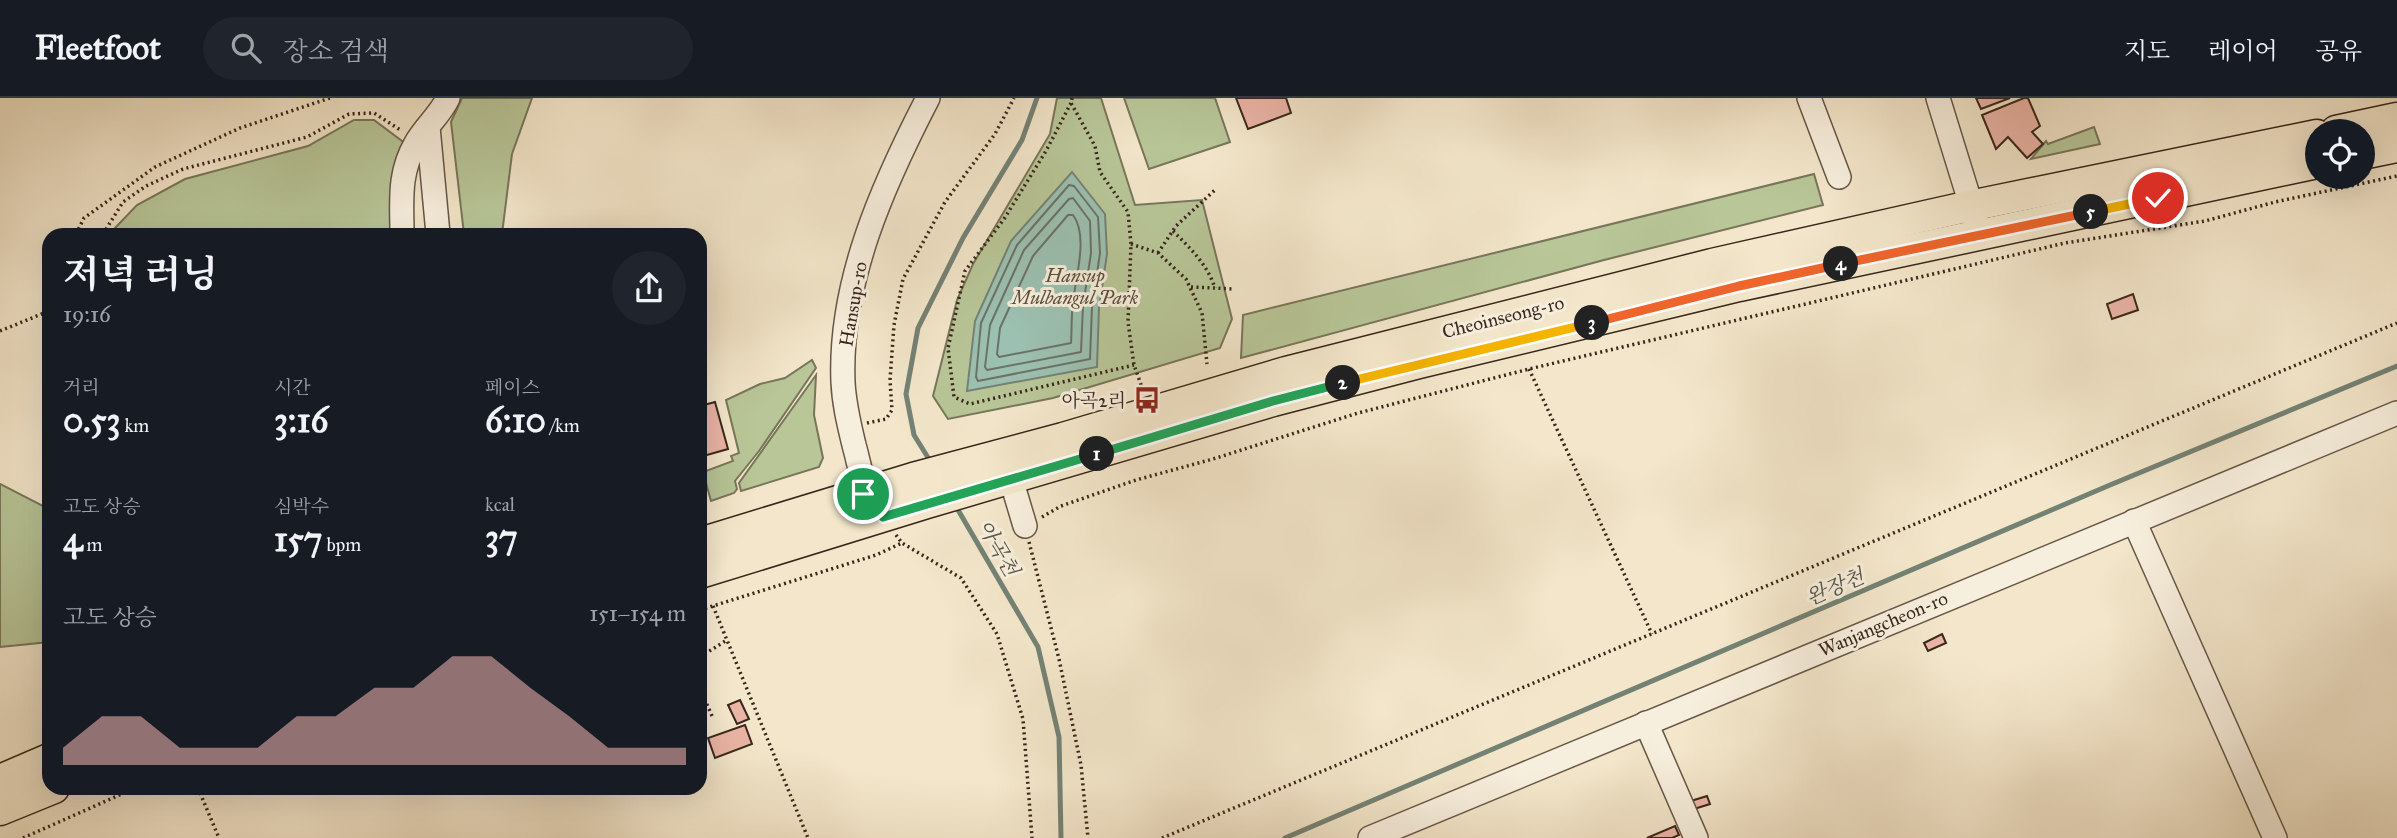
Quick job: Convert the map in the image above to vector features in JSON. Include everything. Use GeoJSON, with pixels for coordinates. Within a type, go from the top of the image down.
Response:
{"type":"FeatureCollection","features":[{"type":"Feature","properties":{"kind":"main road"},"geometry":{"type":"LineString","coordinates":[[2375,123],[2397,118]]}},
{"type":"Feature","properties":{"kind":"main road","name":"Cheoinseong-ro"},"geometry":{"type":"LineString","coordinates":[[994,474],[1151,412],[1286,372],[1699,267],[1970,206],[2305,137]]}},
{"type":"Feature","properties":{"kind":"main road"},"geometry":{"type":"LineString","coordinates":[[2375,151],[2397,147]]}},
{"type":"Feature","properties":{"kind":"main road","name":"Cheoinseong-ro"},"geometry":{"type":"LineString","coordinates":[[707,570],[874,505],[920,490],[994,474],[1419,363],[1739,286],[2305,166]]}},
{"type":"Feature","properties":{"kind":"main road","name":"Cheoinseong-ro"},"geometry":{"type":"LineString","coordinates":[[707,541],[874,505]]}},
{"type":"Feature","properties":{"kind":"main road"},"geometry":{"type":"LineString","coordinates":[[0,780],[42,762]]}},
{"type":"Feature","properties":{"kind":"main road"},"geometry":{"type":"LineString","coordinates":[[0,810],[42,793]]}},
{"type":"Feature","properties":{"kind":"street"},"geometry":{"type":"LineString","coordinates":[[402,228],[401,180],[422,135],[448,98]]}},
{"type":"Feature","properties":{"kind":"street","name":"Hansup-ro"},"geometry":{"type":"LineString","coordinates":[[874,505],[850,426],[843,384],[844,341],[852,293],[870,226],[928,98]]}},
{"type":"Feature","properties":{"kind":"street"},"geometry":{"type":"LineString","coordinates":[[1809,98],[1839,177]]}},
{"type":"Feature","properties":{"kind":"street"},"geometry":{"type":"LineString","coordinates":[[1938,98],[1980,234]]}},
{"type":"Feature","properties":{"kind":"street"},"geometry":{"type":"LineString","coordinates":[[422,135],[437,228]]}},
{"type":"Feature","properties":{"kind":"street","name":"Wanjangcheon-ro"},"geometry":{"type":"LineString","coordinates":[[1370,838],[2397,412]]}},
{"type":"Feature","properties":{"kind":"street"},"geometry":{"type":"LineString","coordinates":[[994,474],[1025,526]]}},
{"type":"Feature","properties":{"kind":"street"},"geometry":{"type":"LineString","coordinates":[[2134,521],[2275,838]]}},
{"type":"Feature","properties":{"kind":"street"},"geometry":{"type":"LineString","coordinates":[[1646,723],[1696,838]]}},
{"type":"Feature","properties":{"kind":"path"},"geometry":{"type":"LineString","coordinates":[[79,228],[84,218],[155,167],[240,128],[330,98]]}},
{"type":"Feature","properties":{"kind":"path"},"geometry":{"type":"LineString","coordinates":[[850,426],[886,419],[892,410],[890,380],[894,325],[903,279],[945,202],[995,134],[1014,98]]}},
{"type":"Feature","properties":{"kind":"path"},"geometry":{"type":"LineString","coordinates":[[1072,101],[1095,146],[1100,172],[1128,212],[1131,244],[1128,322],[1134,365],[1151,412]]}},
{"type":"Feature","properties":{"kind":"path"},"geometry":{"type":"LineString","coordinates":[[1072,101],[1046,151],[1004,219],[965,271],[948,348],[954,397],[970,404],[1134,365]]}},
{"type":"Feature","properties":{"kind":"path"},"geometry":{"type":"LineString","coordinates":[[107,228],[123,202],[146,186],[183,169],[307,137],[349,114],[374,113],[399,128],[422,135]]}},
{"type":"Feature","properties":{"kind":"path"},"geometry":{"type":"LineString","coordinates":[[1088,838],[1082,765],[1025,526],[1061,506],[1136,480],[1213,459],[1358,413],[1529,369],[2065,243],[2205,220],[2397,176]]}},
{"type":"Feature","properties":{"kind":"path"},"geometry":{"type":"LineString","coordinates":[[1158,253],[1172,231],[1216,189]]}},
{"type":"Feature","properties":{"kind":"path"},"geometry":{"type":"LineString","coordinates":[[1172,231],[1196,254],[1210,273],[1215,288]]}},
{"type":"Feature","properties":{"kind":"path"},"geometry":{"type":"LineString","coordinates":[[1131,244],[1158,253],[1186,279],[1202,313],[1207,364]]}},
{"type":"Feature","properties":{"kind":"path"},"geometry":{"type":"LineString","coordinates":[[1190,287],[1234,289]]}},
{"type":"Feature","properties":{"kind":"path"},"geometry":{"type":"LineString","coordinates":[[0,331],[42,315]]}},
{"type":"Feature","properties":{"kind":"path"},"geometry":{"type":"LineString","coordinates":[[1163,838],[2397,324]]}},
{"type":"Feature","properties":{"kind":"path"},"geometry":{"type":"LineString","coordinates":[[1529,369],[1653,635]]}},
{"type":"Feature","properties":{"kind":"path"},"geometry":{"type":"LineString","coordinates":[[874,505],[902,543],[961,578],[997,634],[1023,719],[1032,838]]}},
{"type":"Feature","properties":{"kind":"path"},"geometry":{"type":"LineString","coordinates":[[707,608],[876,555],[902,543]]}},
{"type":"Feature","properties":{"kind":"path"},"geometry":{"type":"LineString","coordinates":[[713,606],[808,838]]}},
{"type":"Feature","properties":{"kind":"path"},"geometry":{"type":"LineString","coordinates":[[707,653],[727,640]]}},
{"type":"Feature","properties":{"kind":"path"},"geometry":{"type":"LineString","coordinates":[[707,705],[713,718]]}},
{"type":"Feature","properties":{"kind":"path"},"geometry":{"type":"LineString","coordinates":[[23,838],[119,795]]}},
{"type":"Feature","properties":{"kind":"path"},"geometry":{"type":"LineString","coordinates":[[201,795],[219,838]]}},
{"type":"Feature","properties":{"kind":"green space"},"geometry":{"type":"Polygon","coordinates":[[[462,98],[532,98],[512,154],[503,228],[463,228],[451,122],[462,98]]]}},
{"type":"Feature","properties":{"kind":"green space","name":"Hansup Mulbangul Park"},"geometry":{"type":"Polygon","coordinates":[[[1057,98],[1101,98],[1135,205],[1202,200],[1232,319],[1220,348],[1053,398],[948,419],[933,396],[957,300],[973,264],[1050,134],[1057,98]]]}},
{"type":"Feature","properties":{"kind":"green space"},"geometry":{"type":"Polygon","coordinates":[[[1124,98],[1215,98],[1230,142],[1149,169],[1124,98]]]}},
{"type":"Feature","properties":{"kind":"green space"},"geometry":{"type":"Polygon","coordinates":[[[354,120],[374,120],[406,144],[393,228],[115,228],[137,205],[185,179],[308,146],[354,120]]]}},
{"type":"Feature","properties":{"kind":"green space"},"geometry":{"type":"Polygon","coordinates":[[[2094,127],[2100,144],[2031,159],[2046,141],[2048,144],[2094,127]]]}},
{"type":"Feature","properties":{"kind":"green space"},"geometry":{"type":"Polygon","coordinates":[[[1814,174],[1823,205],[1604,260],[1241,358],[1243,315],[1814,174]]]}},
{"type":"Feature","properties":{"kind":"green space"},"geometry":{"type":"Polygon","coordinates":[[[812,360],[816,368],[735,481],[737,489],[734,493],[711,501],[707,471],[733,461],[731,456],[739,453],[726,400],[760,384],[785,378],[812,360]]]}},
{"type":"Feature","properties":{"kind":"green space"},"geometry":{"type":"Polygon","coordinates":[[[816,375],[814,415],[823,458],[819,467],[741,491],[739,483],[816,375]]]}},
{"type":"Feature","properties":{"kind":"green space"},"geometry":{"type":"Polygon","coordinates":[[[0,484],[42,505],[42,643],[0,647],[0,484]]]}},
{"type":"Feature","properties":{"kind":"water"},"geometry":{"type":"Polygon","coordinates":[[[1072,172],[1105,214],[1107,254],[1099,307],[1097,367],[967,391],[975,321],[1011,241],[1072,172]]]}},
{"type":"Feature","properties":{"kind":"building"},"geometry":{"type":"Polygon","coordinates":[[[1236,98],[1286,98],[1291,113],[1248,129],[1236,98]]]}},
{"type":"Feature","properties":{"kind":"building"},"geometry":{"type":"Polygon","coordinates":[[[1976,98],[2010,98],[1981,109],[1976,98]]]}},
{"type":"Feature","properties":{"kind":"building"},"geometry":{"type":"Polygon","coordinates":[[[2028,98],[2040,126],[2032,132],[2043,144],[2027,158],[2008,137],[1996,149],[1982,115],[2028,98]]]}},
{"type":"Feature","properties":{"kind":"building"},"geometry":{"type":"Polygon","coordinates":[[[2133,294],[2138,310],[2112,319],[2107,304],[2133,294]]]}},
{"type":"Feature","properties":{"kind":"building"},"geometry":{"type":"Polygon","coordinates":[[[715,402],[728,449],[707,455],[707,404],[715,402]]]}},
{"type":"Feature","properties":{"kind":"building"},"geometry":{"type":"Polygon","coordinates":[[[1942,634],[1946,643],[1928,651],[1924,643],[1942,634]]]}},
{"type":"Feature","properties":{"kind":"building"},"geometry":{"type":"Polygon","coordinates":[[[740,700],[749,719],[737,724],[728,705],[740,700]]]}},
{"type":"Feature","properties":{"kind":"building"},"geometry":{"type":"Polygon","coordinates":[[[745,725],[752,744],[715,758],[708,738],[745,725]]]}},
{"type":"Feature","properties":{"kind":"building"},"geometry":{"type":"Polygon","coordinates":[[[1707,796],[1710,804],[1694,809],[1691,801],[1707,796]]]}},
{"type":"Feature","properties":{"kind":"building"},"geometry":{"type":"Polygon","coordinates":[[[1675,826],[1679,835],[1672,838],[1647,838],[1675,826]]]}},
{"type":"Feature","properties":{"kind":"waterway","name":"아곡천"},"geometry":{"type":"LineString","coordinates":[[932,464],[914,435],[906,394],[918,328],[963,238],[1022,140],[1037,98]]}},
{"type":"Feature","properties":{"kind":"waterway","name":"완장천"},"geometry":{"type":"LineString","coordinates":[[1285,838],[2110,485],[2397,366]]}},
{"type":"Feature","properties":{"kind":"waterway","name":"아곡천"},"geometry":{"type":"LineString","coordinates":[[954,503],[1038,647],[1059,737],[1061,838]]}},
{"type":"Feature","properties":{"kind":"place","name":"아곡2리"},"geometry":{"type":"Point","coordinates":[1147,400]}},
{"type":"Feature","properties":{"kind":"route"},"geometry":{"type":"LineString","coordinates":[[863,494],[866,493],[883,517],[1273,401],[1419,363],[1579,327],[1739,286],[2158,198]]}}]}
